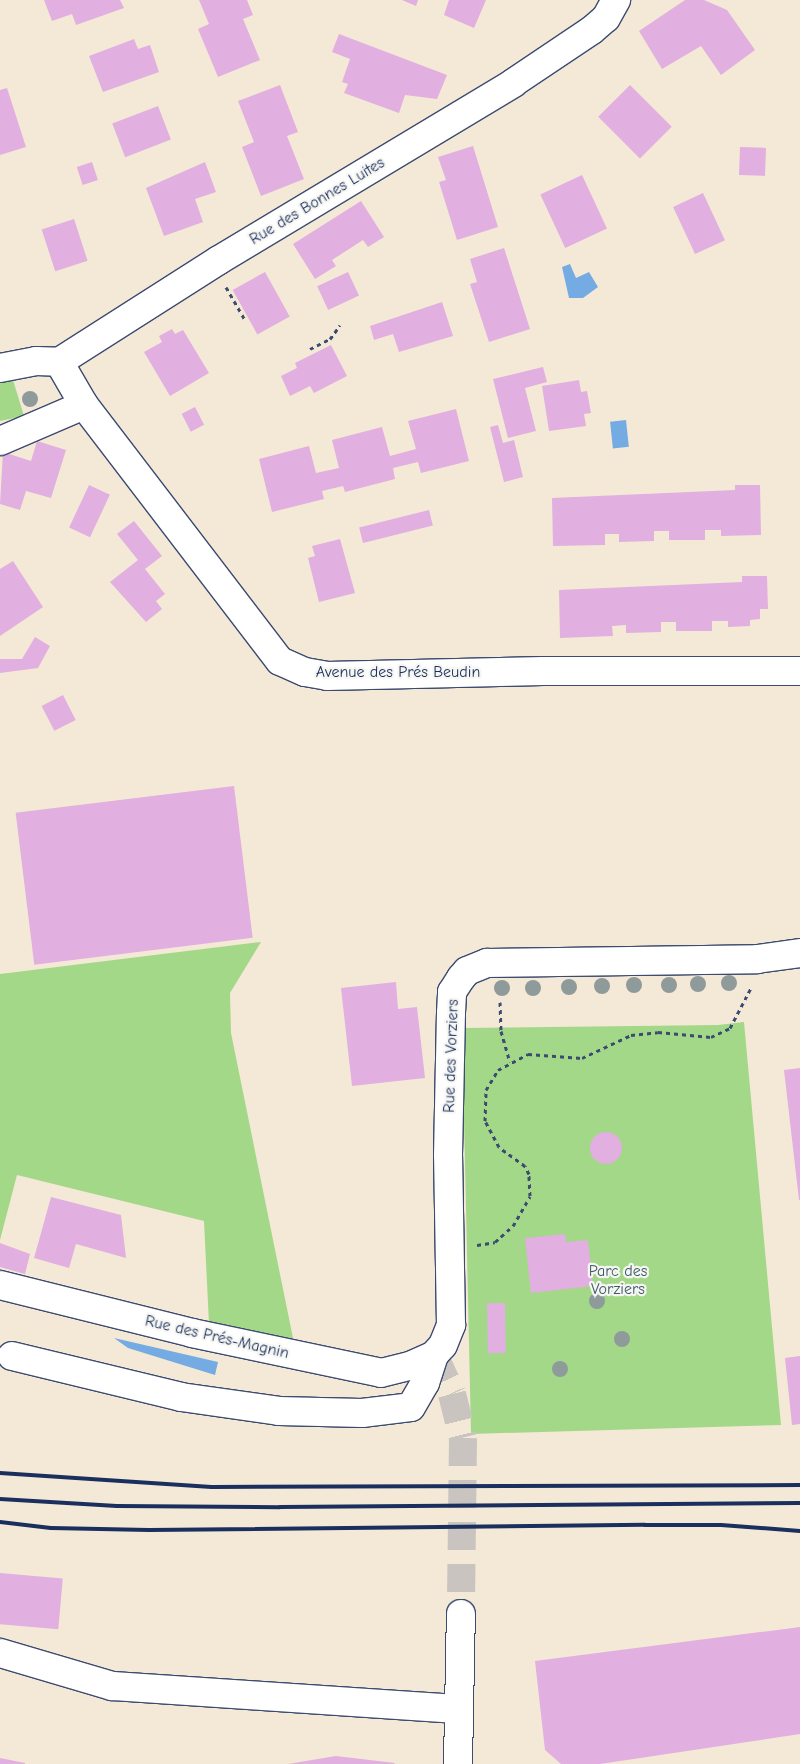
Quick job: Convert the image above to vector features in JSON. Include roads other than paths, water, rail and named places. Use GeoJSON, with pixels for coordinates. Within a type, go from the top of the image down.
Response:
{"type":"FeatureCollection","features":[{"type":"Feature","properties":{"kind":"street","name":"Rue des Bonnes Luites"},"geometry":{"type":"LineString","coordinates":[[59,362],[219,260],[513,83],[592,30],[606,18],[616,0]]}},
{"type":"Feature","properties":{"kind":"street"},"geometry":{"type":"LineString","coordinates":[[0,368],[36,361],[59,362]]}},
{"type":"Feature","properties":{"kind":"street","name":"Avenue des Prés Beudin"},"geometry":{"type":"LineString","coordinates":[[59,362],[84,405],[280,660],[305,672],[327,676],[543,671],[800,671]]}},
{"type":"Feature","properties":{"kind":"street"},"geometry":{"type":"LineString","coordinates":[[0,441],[84,405]]}},
{"type":"Feature","properties":{"kind":"street","name":"Rue des Vorziers"},"geometry":{"type":"LineString","coordinates":[[12,1356],[181,1398],[279,1411],[362,1413],[411,1407],[425,1383],[434,1355],[443,1345],[451,1325],[451,1006],[452,992],[467,971],[496,963],[757,959],[800,953]]}},
{"type":"Feature","properties":{"kind":"street","name":"Rue des Prés-Magnin"},"geometry":{"type":"LineString","coordinates":[[0,1285],[192,1333],[381,1373],[412,1365],[434,1355]]}},
{"type":"Feature","properties":{"kind":"street"},"geometry":{"type":"LineString","coordinates":[[458,1764],[461,1614]]}},
{"type":"Feature","properties":{"kind":"street"},"geometry":{"type":"LineString","coordinates":[[0,1653],[112,1686],[458,1709]]}},
{"type":"Feature","properties":{"kind":"water"},"geometry":{"type":"Polygon","coordinates":[[[570,264],[576,278],[589,272],[598,287],[583,298],[569,298],[562,267],[570,264]]]}},
{"type":"Feature","properties":{"kind":"water"},"geometry":{"type":"Polygon","coordinates":[[[626,420],[629,447],[613,449],[610,422],[626,420]]]}},
{"type":"Feature","properties":{"kind":"water"},"geometry":{"type":"Polygon","coordinates":[[[114,1338],[218,1362],[215,1375],[128,1348],[114,1338]]]}},
{"type":"Feature","properties":{"kind":"tunnel"},"geometry":{"type":"LineString","coordinates":[[434,1355],[452,1394],[463,1438],[461,1614]]}},
{"type":"Feature","properties":{"kind":"railway"},"geometry":{"type":"LineString","coordinates":[[0,1473],[212,1487],[800,1485]]}},
{"type":"Feature","properties":{"kind":"railway"},"geometry":{"type":"LineString","coordinates":[[0,1499],[117,1506],[280,1507],[800,1503]]}},
{"type":"Feature","properties":{"kind":"railway"},"geometry":{"type":"LineString","coordinates":[[0,1522],[51,1528],[149,1530],[721,1525],[800,1531]]}},
{"type":"Feature","properties":{"kind":"park label","name":"Parc des Vorziers"},"geometry":{"type":"Point","coordinates":[618,1280]}}]}
